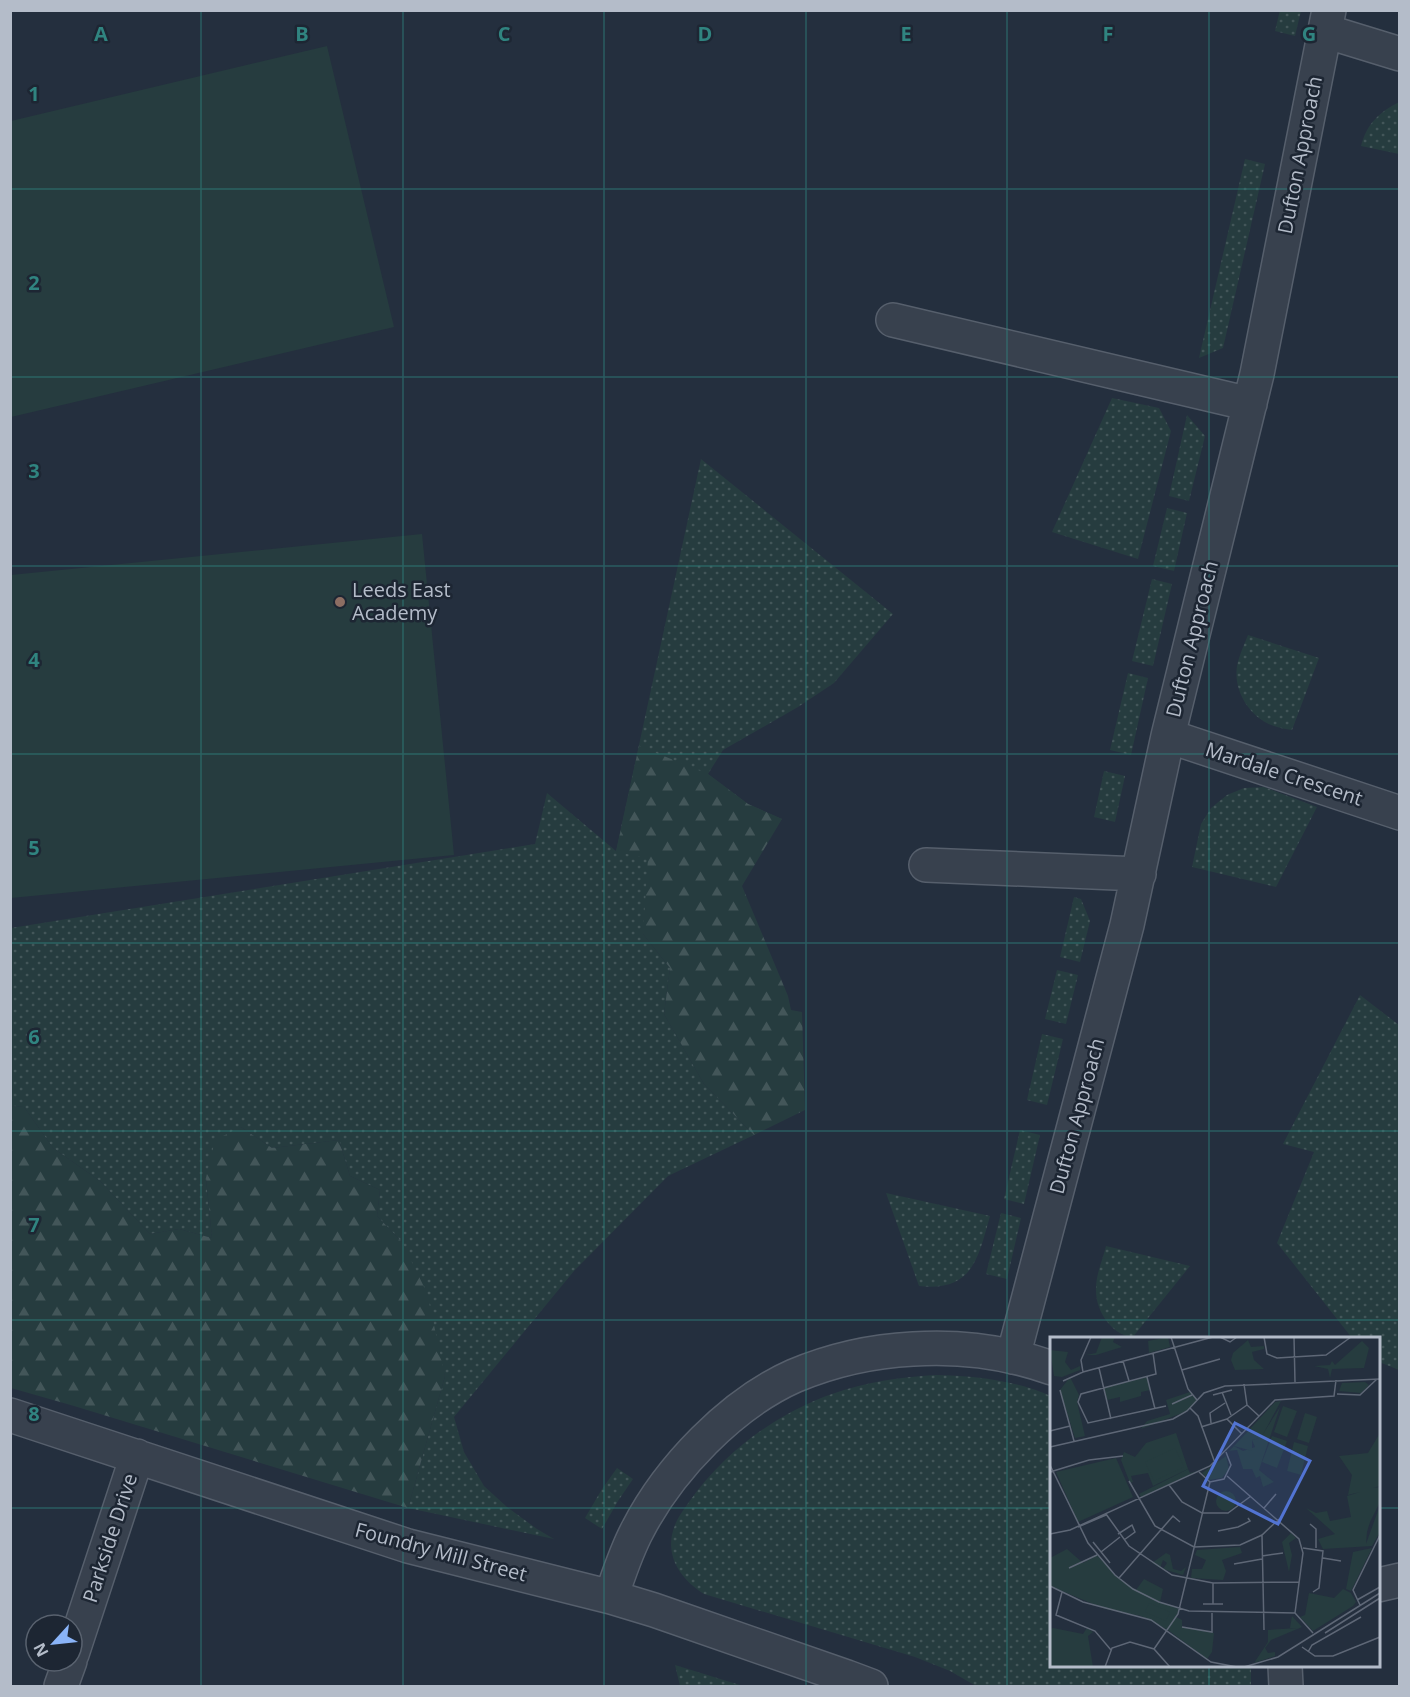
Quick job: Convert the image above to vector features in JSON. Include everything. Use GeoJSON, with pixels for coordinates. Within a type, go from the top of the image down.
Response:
{"type":"FeatureCollection","features":[{"type":"Feature","properties":{"kind":"street"},"geometry":{"type":"LineString","coordinates":[[1327,21],[1400,54]]}},
{"type":"Feature","properties":{"kind":"street","name":"Dufton Approach"},"geometry":{"type":"LineString","coordinates":[[1013,1357],[1127,925],[1168,736],[1250,404],[1327,21]]}},
{"type":"Feature","properties":{"kind":"street"},"geometry":{"type":"LineString","coordinates":[[893,320],[1250,404]]}},
{"type":"Feature","properties":{"kind":"street","name":"Mardale Crescent"},"geometry":{"type":"LineString","coordinates":[[1168,736],[1400,813]]}},
{"type":"Feature","properties":{"kind":"street"},"geometry":{"type":"LineString","coordinates":[[926,865],[1139,874]]}},
{"type":"Feature","properties":{"kind":"street"},"geometry":{"type":"LineString","coordinates":[[611,1597],[638,1528],[679,1467],[731,1416],[761,1395],[793,1377],[826,1364],[861,1355],[932,1348],[968,1349],[1013,1357],[1050,1367]]}},
{"type":"Feature","properties":{"kind":"street","name":"Foundry Mill Street"},"geometry":{"type":"LineString","coordinates":[[10,1415],[408,1546],[611,1597],[871,1686]]}},
{"type":"Feature","properties":{"kind":"street","name":"Parkside Drive"},"geometry":{"type":"LineString","coordinates":[[84,1617],[137,1456]]}},
{"type":"Feature","properties":{"kind":"street"},"geometry":{"type":"LineString","coordinates":[[1380,1585],[1400,1580]]}},
{"type":"Feature","properties":{"kind":"street"},"geometry":{"type":"LineString","coordinates":[[1285,1667],[1286,1686]]}},
{"type":"Feature","properties":{"kind":"green space"},"geometry":{"type":"Polygon","coordinates":[[[1280,10],[1301,11],[1295,36],[1275,31],[1280,10]]]}},
{"type":"Feature","properties":{"kind":"green space"},"geometry":{"type":"Polygon","coordinates":[[[327,46],[394,327],[11,417],[11,121],[327,46]]]}},
{"type":"Feature","properties":{"kind":"green space"},"geometry":{"type":"Polygon","coordinates":[[[1399,102],[1399,154],[1361,146],[1375,119],[1399,102]]]}},
{"type":"Feature","properties":{"kind":"green space"},"geometry":{"type":"Polygon","coordinates":[[[1245,159],[1265,164],[1223,348],[1199,358],[1245,159]]]}},
{"type":"Feature","properties":{"kind":"green space"},"geometry":{"type":"Polygon","coordinates":[[[1112,398],[1159,408],[1171,431],[1138,559],[1052,532],[1112,398]]]}},
{"type":"Feature","properties":{"kind":"green space"},"geometry":{"type":"Polygon","coordinates":[[[1187,415],[1205,436],[1189,501],[1169,496],[1187,415]]]}},
{"type":"Feature","properties":{"kind":"green space"},"geometry":{"type":"Polygon","coordinates":[[[701,459],[893,614],[834,683],[798,707],[723,750],[708,774],[748,804],[782,819],[736,872],[643,934],[670,968],[664,1014],[704,1084],[754,1135],[668,1176],[574,1271],[454,1417],[464,1452],[484,1486],[507,1507],[554,1539],[408,1508],[445,1376],[402,1242],[377,1216],[380,1190],[350,1176],[339,1140],[272,1148],[241,1127],[206,1178],[212,1238],[179,1229],[150,1234],[100,1181],[53,1148],[24,1107],[11,1106],[11,928],[535,844],[547,793],[616,851],[701,459]]]}},
{"type":"Feature","properties":{"kind":"green space"},"geometry":{"type":"Polygon","coordinates":[[[1167,508],[1187,513],[1174,571],[1153,566],[1167,508]]]}},
{"type":"Feature","properties":{"kind":"green space"},"geometry":{"type":"Polygon","coordinates":[[[422,534],[454,855],[11,898],[11,575],[422,534]]]}},
{"type":"Feature","properties":{"kind":"green space"},"geometry":{"type":"Polygon","coordinates":[[[1152,579],[1172,584],[1153,666],[1132,661],[1152,579]]]}},
{"type":"Feature","properties":{"kind":"green space"},"geometry":{"type":"Polygon","coordinates":[[[1248,635],[1319,658],[1292,730],[1265,722],[1251,710],[1241,694],[1236,675],[1237,666],[1248,635]]]}},
{"type":"Feature","properties":{"kind":"green space"},"geometry":{"type":"Polygon","coordinates":[[[1128,673],[1148,678],[1131,755],[1110,750],[1128,673]]]}},
{"type":"Feature","properties":{"kind":"green space"},"geometry":{"type":"Polygon","coordinates":[[[639,746],[708,774],[748,804],[782,819],[742,886],[788,996],[791,1010],[802,1012],[805,1110],[754,1135],[704,1084],[664,1014],[670,968],[643,934],[648,858],[616,852],[639,746]]]}},
{"type":"Feature","properties":{"kind":"green space"},"geometry":{"type":"Polygon","coordinates":[[[1104,771],[1125,776],[1115,822],[1094,817],[1104,771]]]}},
{"type":"Feature","properties":{"kind":"green space"},"geometry":{"type":"Polygon","coordinates":[[[1264,787],[1317,807],[1276,887],[1192,867],[1201,824],[1211,808],[1227,795],[1244,788],[1264,787]]]}},
{"type":"Feature","properties":{"kind":"green space"},"geometry":{"type":"Polygon","coordinates":[[[1074,897],[1081,899],[1090,921],[1080,962],[1060,957],[1074,897]]]}},
{"type":"Feature","properties":{"kind":"green space"},"geometry":{"type":"Polygon","coordinates":[[[1057,970],[1078,975],[1066,1024],[1045,1019],[1057,970]]]}},
{"type":"Feature","properties":{"kind":"green space"},"geometry":{"type":"Polygon","coordinates":[[[1360,995],[1399,1025],[1399,1370],[1380,1362],[1380,1337],[1351,1337],[1277,1243],[1314,1152],[1283,1144],[1360,995]]]}},
{"type":"Feature","properties":{"kind":"green space"},"geometry":{"type":"Polygon","coordinates":[[[1042,1034],[1063,1039],[1047,1105],[1027,1100],[1042,1034]]]}},
{"type":"Feature","properties":{"kind":"green space"},"geometry":{"type":"Polygon","coordinates":[[[10,1106],[24,1107],[53,1148],[100,1181],[150,1234],[179,1229],[212,1238],[206,1178],[215,1140],[241,1127],[272,1148],[339,1140],[350,1176],[380,1190],[377,1216],[402,1242],[427,1293],[445,1376],[408,1508],[11,1388],[10,1106]]]}},
{"type":"Feature","properties":{"kind":"green space"},"geometry":{"type":"Polygon","coordinates":[[[1020,1130],[1040,1135],[1024,1204],[1004,1199],[1020,1130]]]}},
{"type":"Feature","properties":{"kind":"green space"},"geometry":{"type":"Polygon","coordinates":[[[886,1193],[990,1216],[976,1258],[962,1278],[951,1284],[919,1286],[886,1193]]]}},
{"type":"Feature","properties":{"kind":"green space"},"geometry":{"type":"Polygon","coordinates":[[[1001,1213],[1021,1218],[1007,1279],[986,1274],[1001,1213]]]}},
{"type":"Feature","properties":{"kind":"green space"},"geometry":{"type":"Polygon","coordinates":[[[1106,1246],[1190,1266],[1133,1337],[1117,1331],[1101,1312],[1096,1296],[1098,1272],[1106,1246]]]}},
{"type":"Feature","properties":{"kind":"green space"},"geometry":{"type":"Polygon","coordinates":[[[965,1376],[1023,1386],[1050,1396],[1050,1667],[1251,1667],[1251,1686],[976,1686],[950,1671],[915,1657],[704,1594],[688,1581],[676,1565],[673,1556],[671,1546],[675,1525],[689,1502],[726,1459],[771,1424],[816,1400],[858,1386],[909,1377],[965,1376]]]}},
{"type":"Feature","properties":{"kind":"green space"},"geometry":{"type":"Polygon","coordinates":[[[617,1468],[633,1479],[602,1529],[585,1518],[617,1468]]]}},
{"type":"Feature","properties":{"kind":"green space"},"geometry":{"type":"Polygon","coordinates":[[[675,1665],[743,1686],[680,1686],[675,1665]]]}},
{"type":"Feature","properties":{"kind":"place","name":"Leeds East Academy"},"geometry":{"type":"Point","coordinates":[340,602]}}]}
